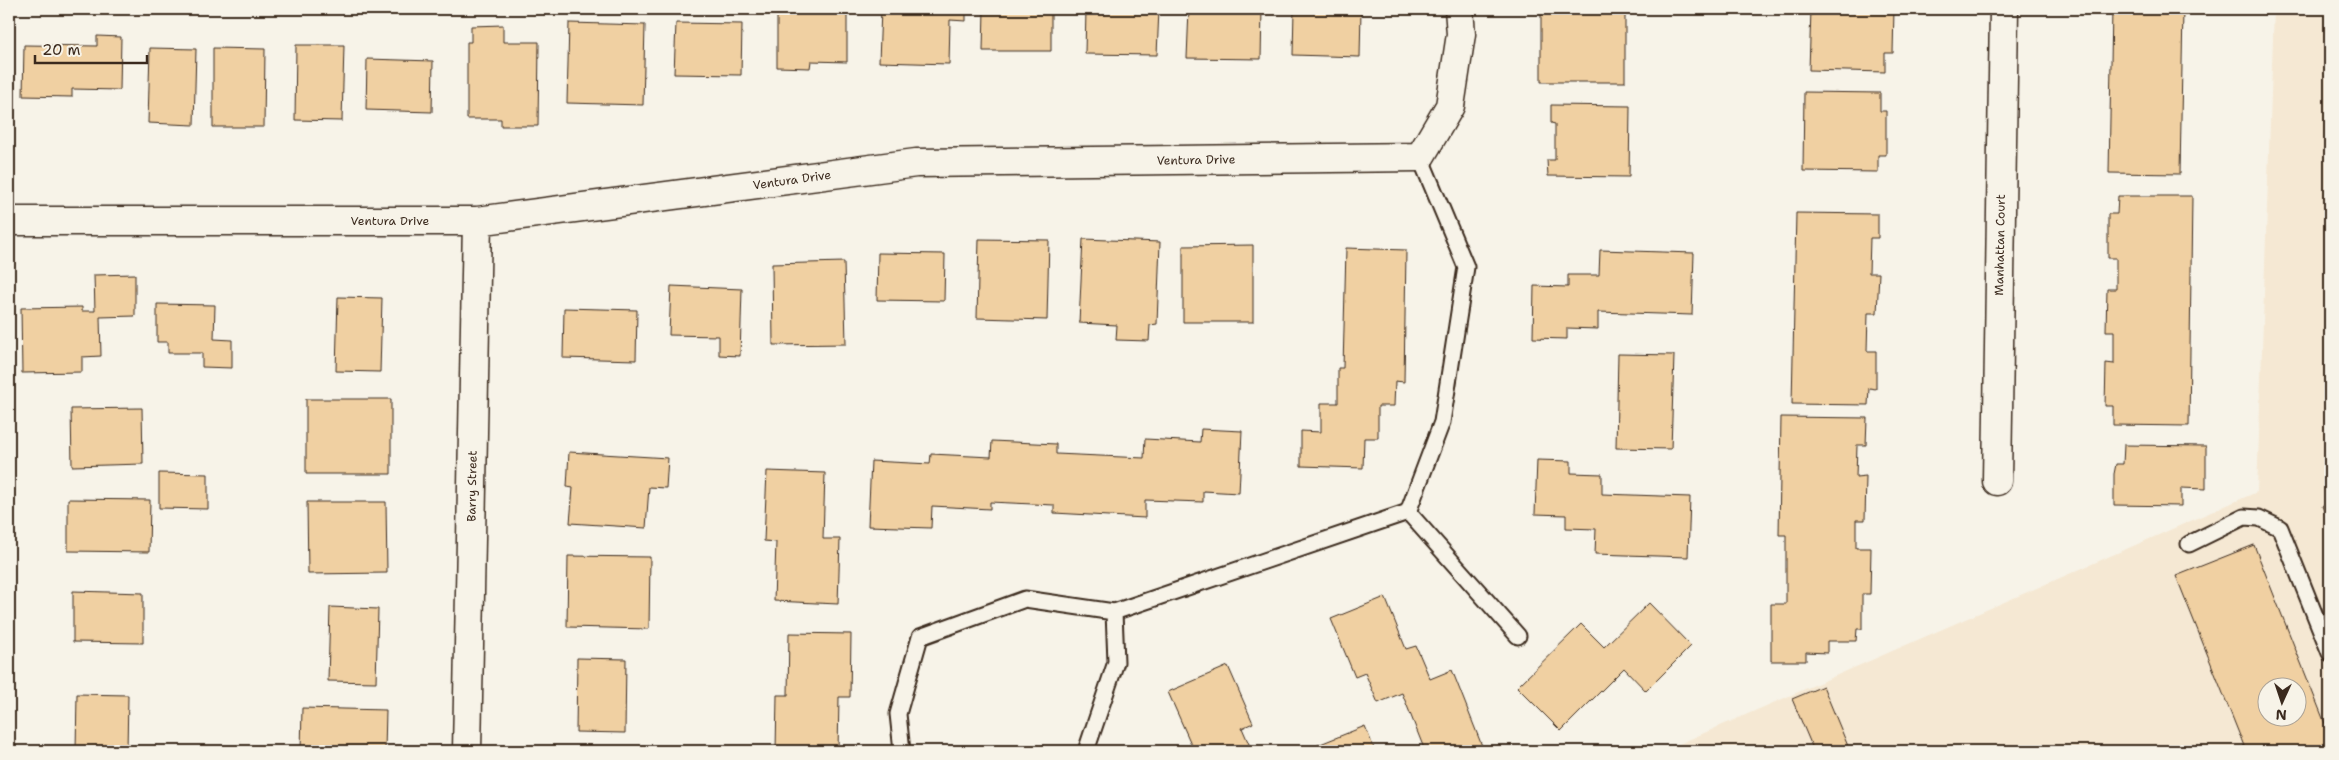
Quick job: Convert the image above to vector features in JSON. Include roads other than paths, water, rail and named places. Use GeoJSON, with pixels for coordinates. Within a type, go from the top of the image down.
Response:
{"type":"FeatureCollection","features":[{"type":"Feature","properties":{"kind":"street"},"geometry":{"type":"LineString","coordinates":[[1420,157],[1450,106],[1461,34],[1458,9]]}},
{"type":"Feature","properties":{"kind":"street","name":"Manhattan Court"},"geometry":{"type":"LineString","coordinates":[[1997,481],[2004,9]]}},
{"type":"Feature","properties":{"kind":"street","name":"Ventura Drive"},"geometry":{"type":"LineString","coordinates":[[9,221],[477,221],[916,163],[1420,157]]}},
{"type":"Feature","properties":{"kind":"street","name":"Barry Street"},"geometry":{"type":"LineString","coordinates":[[467,751],[477,221]]}},
{"type":"Feature","properties":{"kind":"lane"},"geometry":{"type":"LineString","coordinates":[[1408,512],[1442,422],[1466,267],[1420,157]]}},
{"type":"Feature","properties":{"kind":"lane"},"geometry":{"type":"LineString","coordinates":[[902,751],[898,714],[920,637],[1024,599],[1114,612],[1408,512]]}},
{"type":"Feature","properties":{"kind":"lane"},"geometry":{"type":"LineString","coordinates":[[1408,512],[1518,636]]}},
{"type":"Feature","properties":{"kind":"lane"},"geometry":{"type":"LineString","coordinates":[[2189,544],[2244,517],[2259,518],[2280,528],[2330,653]]}},
{"type":"Feature","properties":{"kind":"lane"},"geometry":{"type":"LineString","coordinates":[[1086,751],[1116,662],[1114,612]]}}]}
